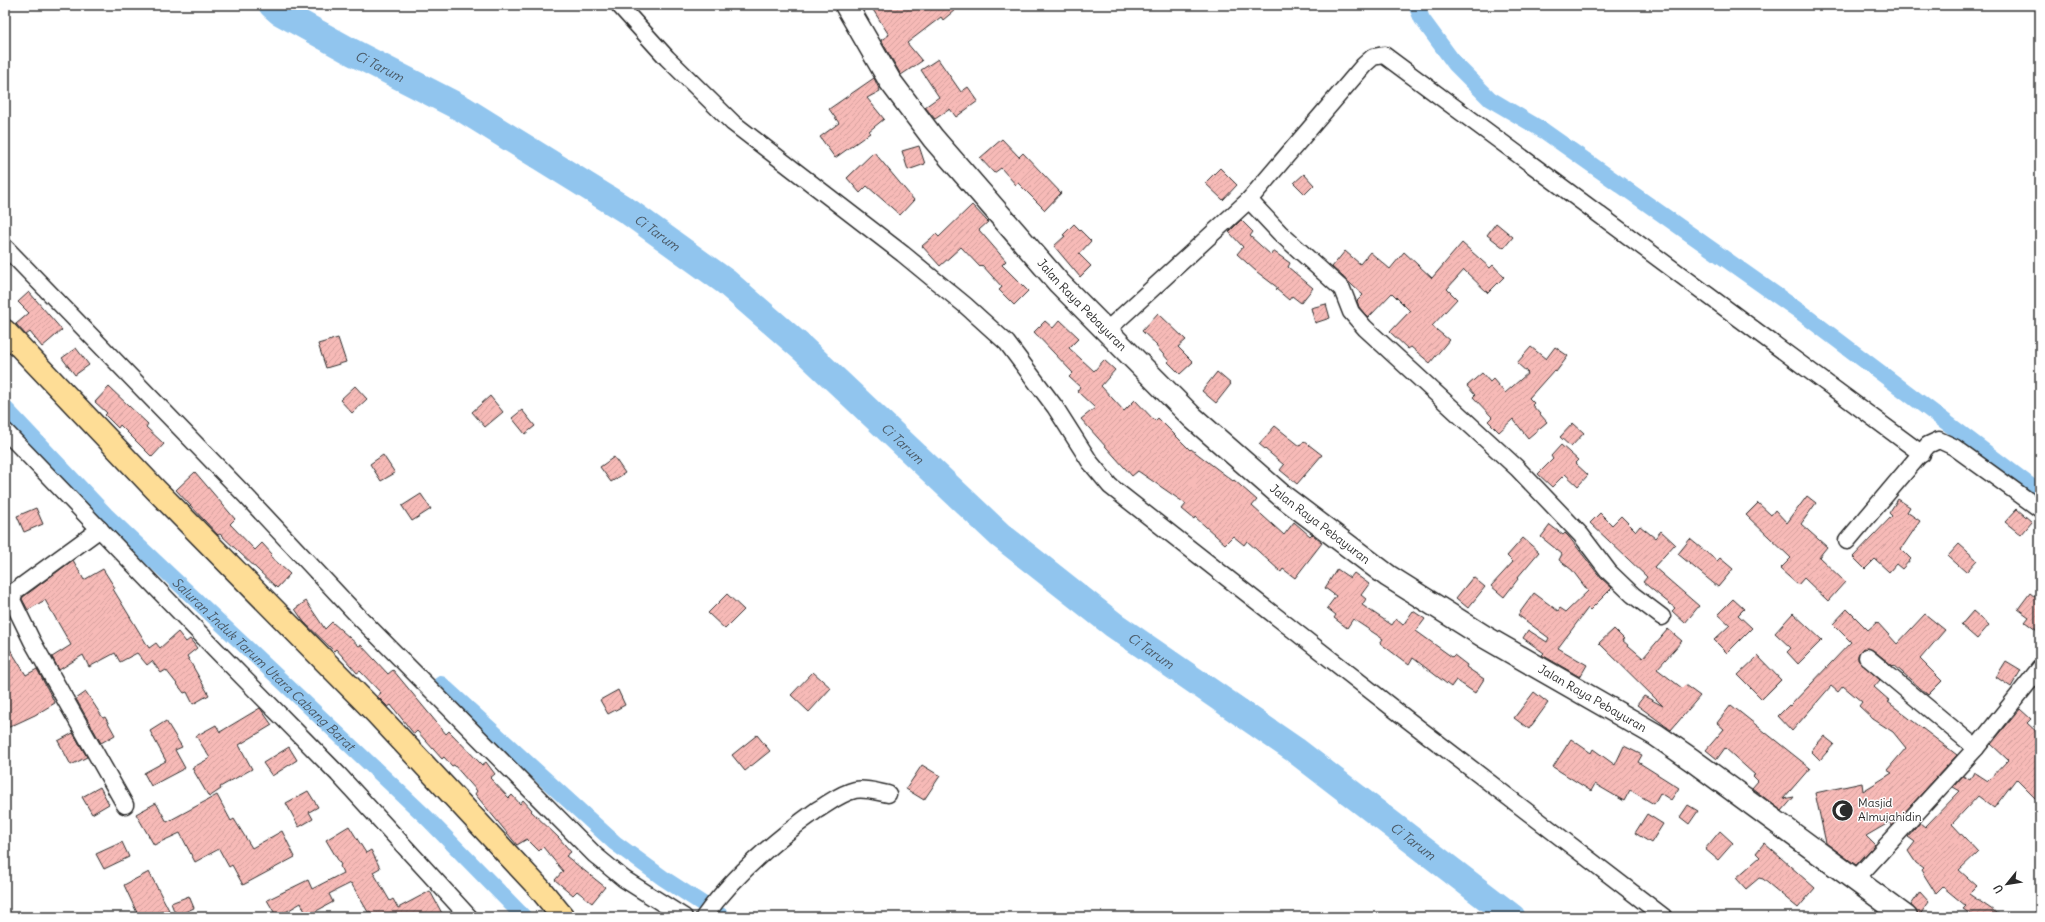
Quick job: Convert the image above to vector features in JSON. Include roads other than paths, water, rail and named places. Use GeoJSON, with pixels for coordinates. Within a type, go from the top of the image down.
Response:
{"type":"FeatureCollection","features":[{"type":"Feature","properties":{"kind":"main road","name":"Jalan Raya Pebayuran"},"geometry":{"type":"LineString","coordinates":[[846,5],[890,81],[933,138],[1059,283],[1192,417],[1281,495],[1388,576],[1485,637],[1656,736],[1717,778],[1906,917]]}},
{"type":"Feature","properties":{"kind":"main road"},"geometry":{"type":"LineString","coordinates":[[5,331],[156,490],[376,713],[540,889],[562,917]]}},
{"type":"Feature","properties":{"kind":"street"},"geometry":{"type":"LineString","coordinates":[[619,5],[667,58],[733,123],[903,254],[965,305],[1002,338],[1027,369],[1090,462],[1110,486],[1405,718],[1664,917]]}},
{"type":"Feature","properties":{"kind":"street"},"geometry":{"type":"LineString","coordinates":[[1106,331],[1249,200],[1364,65],[1373,57],[1384,55],[1922,454]]}},
{"type":"Feature","properties":{"kind":"street"},"geometry":{"type":"LineString","coordinates":[[1249,200],[1280,233],[1342,288],[1346,295],[1349,307],[1365,328],[1517,468],[1581,535],[1609,572],[1633,595],[1662,617]]}},
{"type":"Feature","properties":{"kind":"street"},"geometry":{"type":"LineString","coordinates":[[5,247],[246,496],[361,619],[595,855],[624,879],[684,917]]}},
{"type":"Feature","properties":{"kind":"street"},"geometry":{"type":"LineString","coordinates":[[5,431],[338,774],[469,917]]}},
{"type":"Feature","properties":{"kind":"street"},"geometry":{"type":"LineString","coordinates":[[1847,541],[1922,454],[1928,445],[1939,440],[2040,509]]}},
{"type":"Feature","properties":{"kind":"street"},"geometry":{"type":"LineString","coordinates":[[100,530],[15,591],[12,600],[32,640],[125,805]]}},
{"type":"Feature","properties":{"kind":"street"},"geometry":{"type":"LineString","coordinates":[[1867,658],[1976,748]]}},
{"type":"Feature","properties":{"kind":"street"},"geometry":{"type":"LineString","coordinates":[[1855,880],[1976,748],[2040,668]]}},
{"type":"Feature","properties":{"kind":"street"},"geometry":{"type":"LineString","coordinates":[[705,915],[719,897],[765,850],[830,802],[855,790],[865,789],[888,794]]}},
{"type":"Feature","properties":{"kind":"waterway","name":"Ci Tarum"},"geometry":{"type":"LineString","coordinates":[[272,5],[280,12],[352,52],[463,109],[629,212],[726,282],[802,348],[1000,535],[1114,625],[1295,750],[1512,917]]}},
{"type":"Feature","properties":{"kind":"waterway"},"geometry":{"type":"LineString","coordinates":[[1416,5],[1422,19],[1455,64],[1490,99],[1544,131],[1799,311],[2040,493]]}},
{"type":"Feature","properties":{"kind":"waterway","name":"Saluran Induk Tarum Utara Cabang Barat"},"geometry":{"type":"LineString","coordinates":[[5,408],[106,515],[425,816],[524,917]]}},
{"type":"Feature","properties":{"kind":"waterway"},"geometry":{"type":"LineString","coordinates":[[441,684],[615,843],[663,878],[723,917]]}},
{"type":"Feature","properties":{"kind":"place","name":"Masjid Almujahidin"},"geometry":{"type":"Point","coordinates":[1843,810]}}]}
